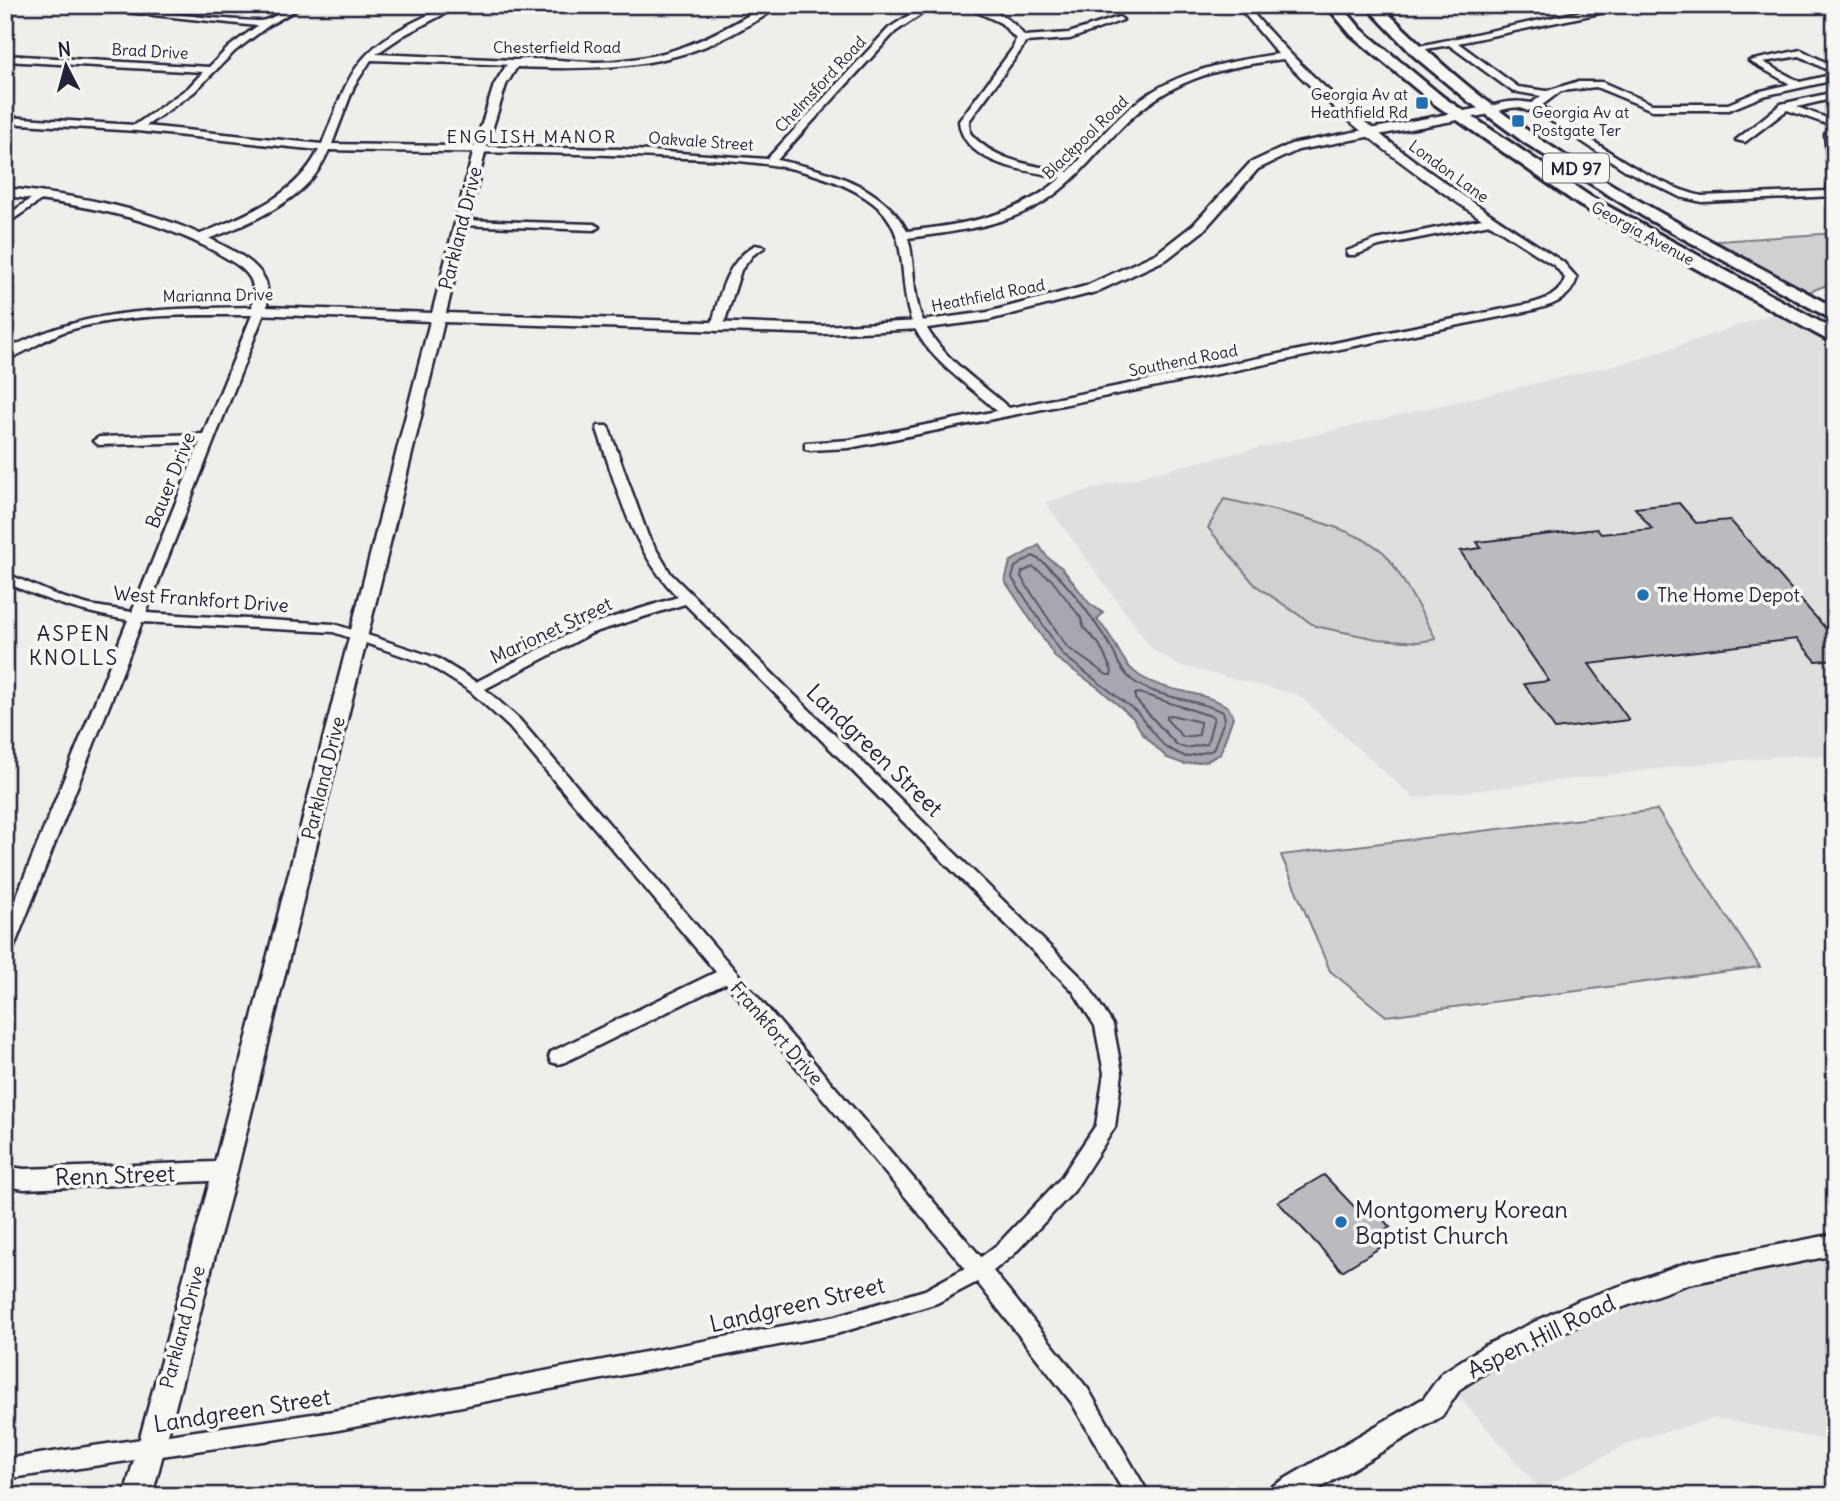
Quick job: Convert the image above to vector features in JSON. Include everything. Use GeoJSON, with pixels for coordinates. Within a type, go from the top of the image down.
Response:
{"type":"FeatureCollection","features":[{"type":"Feature","properties":{"kind":"main road","name":"Georgia Avenue"},"geometry":{"type":"LineString","coordinates":[[1332,5],[1356,32],[1460,116],[1585,201],[1835,338]]}},
{"type":"Feature","properties":{"kind":"main road","name":"Georgia Avenue"},"geometry":{"type":"LineString","coordinates":[[1372,5],[1415,48],[1515,130],[1607,187],[1835,316]]}},
{"type":"Feature","properties":{"kind":"street"},"geometry":{"type":"LineString","coordinates":[[63,5],[265,24]]}},
{"type":"Feature","properties":{"kind":"street"},"geometry":{"type":"LineString","coordinates":[[138,128],[191,90],[232,48],[265,24],[300,5]]}},
{"type":"Feature","properties":{"kind":"street"},"geometry":{"type":"LineString","coordinates":[[200,238],[289,193],[310,174],[325,147],[356,72],[369,57],[401,33],[457,5]]}},
{"type":"Feature","properties":{"kind":"street"},"geometry":{"type":"LineString","coordinates":[[481,5],[536,10],[590,5]]}},
{"type":"Feature","properties":{"kind":"street","name":"Chesterfield Road"},"geometry":{"type":"LineString","coordinates":[[369,57],[513,64],[604,65],[644,61],[683,53],[727,33],[774,5]]}},
{"type":"Feature","properties":{"kind":"street","name":"Chelmsford Road"},"geometry":{"type":"LineString","coordinates":[[769,162],[892,30],[913,14],[931,5]]}},
{"type":"Feature","properties":{"kind":"street"},"geometry":{"type":"LineString","coordinates":[[966,5],[1004,21],[1017,30],[1021,39],[1018,48],[964,121],[965,133],[979,148],[1005,161],[1069,175]]}},
{"type":"Feature","properties":{"kind":"street","name":"London Lane"},"geometry":{"type":"LineString","coordinates":[[1241,5],[1286,56],[1370,132],[1492,220],[1559,264],[1572,278],[1570,287],[1561,296]]}},
{"type":"Feature","properties":{"kind":"street"},"geometry":{"type":"LineString","coordinates":[[1415,48],[1451,42],[1543,19],[1611,8]]}},
{"type":"Feature","properties":{"kind":"street"},"geometry":{"type":"LineString","coordinates":[[1021,39],[1070,36],[1119,20]]}},
{"type":"Feature","properties":{"kind":"street"},"geometry":{"type":"LineString","coordinates":[[1451,42],[1515,89],[1550,93],[1574,86],[1605,85],[1643,105],[1670,108],[1730,107],[1755,96],[1835,77]]}},
{"type":"Feature","properties":{"kind":"street"},"geometry":{"type":"LineString","coordinates":[[1799,85],[1754,61],[1801,53],[1835,71]]}},
{"type":"Feature","properties":{"kind":"street","name":"Blackpool Road"},"geometry":{"type":"LineString","coordinates":[[904,235],[959,226],[1024,208],[1048,194],[1137,107],[1158,91],[1186,78],[1223,67],[1286,56]]}},
{"type":"Feature","properties":{"kind":"street","name":"Brad Drive"},"geometry":{"type":"LineString","coordinates":[[5,58],[209,70]]}},
{"type":"Feature","properties":{"kind":"street","name":"Parkland Drive"},"geometry":{"type":"LineString","coordinates":[[138,1496],[148,1450],[225,1171],[480,149],[500,85],[513,64]]}},
{"type":"Feature","properties":{"kind":"street"},"geometry":{"type":"LineString","coordinates":[[1503,82],[1532,82],[1550,93]]}},
{"type":"Feature","properties":{"kind":"street"},"geometry":{"type":"LineString","coordinates":[[1515,89],[1521,103]]}},
{"type":"Feature","properties":{"kind":"street"},"geometry":{"type":"LineString","coordinates":[[1490,110],[1536,107],[1550,93]]}},
{"type":"Feature","properties":{"kind":"street"},"geometry":{"type":"LineString","coordinates":[[1741,140],[1786,107],[1835,95]]}},
{"type":"Feature","properties":{"kind":"street"},"geometry":{"type":"LineString","coordinates":[[1755,96],[1835,124]]}},
{"type":"Feature","properties":{"kind":"street"},"geometry":{"type":"LineString","coordinates":[[1490,110],[1498,106],[1521,103],[1536,107],[1629,168],[1684,195],[1702,199],[1831,194],[1834,179],[1829,145],[1830,134],[1835,132]]}},
{"type":"Feature","properties":{"kind":"street","name":"Heathfield Road"},"geometry":{"type":"LineString","coordinates":[[439,317],[822,330],[919,326],[989,316],[1091,289],[1163,256],[1198,228],[1254,166],[1271,156],[1295,147],[1490,110]]}},
{"type":"Feature","properties":{"kind":"street","name":"Oakvale Street"},"geometry":{"type":"LineString","coordinates":[[5,120],[138,128],[252,142],[325,147],[632,152],[769,162],[817,172],[854,186],[892,215],[904,235],[912,310],[919,326],[929,341],[1005,411]]}},
{"type":"Feature","properties":{"kind":"street","name":"Bauer Drive"},"geometry":{"type":"LineString","coordinates":[[5,192],[135,213],[200,238],[228,253],[255,274],[261,286],[259,311],[5,947]]}},
{"type":"Feature","properties":{"kind":"street"},"geometry":{"type":"LineString","coordinates":[[5,222],[42,196]]}},
{"type":"Feature","properties":{"kind":"street"},"geometry":{"type":"LineString","coordinates":[[1352,253],[1376,243],[1492,220]]}},
{"type":"Feature","properties":{"kind":"street"},"geometry":{"type":"LineString","coordinates":[[463,223],[594,227]]}},
{"type":"Feature","properties":{"kind":"street"},"geometry":{"type":"LineString","coordinates":[[717,327],[737,262],[747,252],[759,247]]}},
{"type":"Feature","properties":{"kind":"street","name":"Southend Road"},"geometry":{"type":"LineString","coordinates":[[810,446],[849,444],[1522,309],[1561,296]]}},
{"type":"Feature","properties":{"kind":"street","name":"Marianna Drive"},"geometry":{"type":"LineString","coordinates":[[5,356],[39,339],[73,327],[119,317],[259,311],[439,317]]}},
{"type":"Feature","properties":{"kind":"street","name":"Landgreen Street"},"geometry":{"type":"LineString","coordinates":[[5,1469],[333,1421],[836,1325],[930,1297],[980,1270],[1005,1250],[1067,1185],[1105,1127],[1113,1073],[1104,1025],[1079,986],[1052,956],[685,599],[665,576],[641,536],[603,429]]}},
{"type":"Feature","properties":{"kind":"street"},"geometry":{"type":"LineString","coordinates":[[99,441],[208,438]]}},
{"type":"Feature","properties":{"kind":"street","name":"West Frankfort Drive"},"geometry":{"type":"LineString","coordinates":[[5,577],[56,600],[87,609],[135,617],[293,624],[334,628],[358,635]]}},
{"type":"Feature","properties":{"kind":"street","name":"Marionet Street"},"geometry":{"type":"LineString","coordinates":[[475,688],[587,630],[685,599]]}},
{"type":"Feature","properties":{"kind":"street","name":"Frankfort Drive"},"geometry":{"type":"LineString","coordinates":[[358,635],[432,661],[475,688],[513,723],[980,1270],[1080,1396],[1139,1496]]}},
{"type":"Feature","properties":{"kind":"street"},"geometry":{"type":"LineString","coordinates":[[558,1058],[727,975]]}},
{"type":"Feature","properties":{"kind":"street","name":"Renn Street"},"geometry":{"type":"LineString","coordinates":[[5,1175],[24,1179],[225,1171]]}},
{"type":"Feature","properties":{"kind":"street","name":"Aspen Hill Road"},"geometry":{"type":"LineString","coordinates":[[1281,1496],[1433,1408],[1447,1383],[1493,1354],[1589,1308],[1689,1273],[1835,1244]]}},
{"type":"Feature","properties":{"kind":"shaded area"},"geometry":{"type":"Polygon","coordinates":[[[1835,233],[1835,282],[1798,296],[1704,242],[1835,233]]]}},
{"type":"Feature","properties":{"kind":"shaded area"},"geometry":{"type":"Polygon","coordinates":[[[1783,310],[1835,338],[1835,757],[1792,755],[1414,798],[1298,695],[1178,665],[1152,649],[1045,502],[1181,466],[1640,359],[1783,310]]]}},
{"type":"Feature","properties":{"kind":"shaded area"},"geometry":{"type":"Polygon","coordinates":[[[1224,499],[1307,518],[1368,542],[1383,552],[1395,567],[1436,639],[1419,642],[1377,639],[1315,626],[1255,585],[1208,528],[1224,499]]]}},
{"type":"Feature","properties":{"kind":"shaded area"},"geometry":{"type":"Polygon","coordinates":[[[1657,810],[1760,967],[1386,1016],[1330,971],[1281,855],[1657,810]]]}},
{"type":"Feature","properties":{"kind":"shaded area"},"geometry":{"type":"Polygon","coordinates":[[[1835,1244],[1835,1442],[1717,1418],[1638,1439],[1540,1489],[1447,1383],[1605,1302],[1835,1244]]]}},
{"type":"Feature","properties":{"kind":"water"},"geometry":{"type":"Polygon","coordinates":[[[1039,545],[1047,557],[1062,568],[1089,603],[1103,613],[1097,620],[1133,671],[1150,682],[1207,697],[1228,707],[1233,717],[1220,754],[1207,761],[1184,764],[1167,758],[1143,734],[1133,718],[1100,689],[1056,658],[1005,581],[1010,562],[1039,545]]]}},
{"type":"Feature","properties":{"kind":"building","name":"The Home Depot"},"geometry":{"type":"Polygon","coordinates":[[[1679,503],[1696,523],[1730,520],[1835,639],[1835,659],[1816,661],[1797,639],[1589,664],[1629,720],[1555,729],[1524,684],[1549,681],[1460,551],[1481,548],[1477,542],[1597,529],[1601,534],[1652,529],[1635,508],[1679,503]]]}},
{"type":"Feature","properties":{"kind":"building","name":"Montgomery Korean Baptist Church"},"geometry":{"type":"Polygon","coordinates":[[[1324,1175],[1364,1217],[1375,1211],[1390,1227],[1380,1233],[1389,1242],[1342,1271],[1278,1202],[1324,1175]]]}},
{"type":"Feature","properties":{"kind":"place","name":"Georgia Av at Heathfield Rd"},"geometry":{"type":"Point","coordinates":[1422,103]}},
{"type":"Feature","properties":{"kind":"place","name":"Georgia Av at Postgate Ter"},"geometry":{"type":"Point","coordinates":[1518,121]}},
{"type":"Feature","properties":{"kind":"place","name":"The Home Depot"},"geometry":{"type":"Point","coordinates":[1643,595]}},
{"type":"Feature","properties":{"kind":"place","name":"Montgomery Korean Baptist Church"},"geometry":{"type":"Point","coordinates":[1341,1222]}},
{"type":"Feature","properties":{"kind":"district","name":"ENGLISH MANOR"},"geometry":{"type":"Point","coordinates":[532,136]}},
{"type":"Feature","properties":{"kind":"district","name":"ASPEN KNOLLS"},"geometry":{"type":"Point","coordinates":[74,645]}}]}
